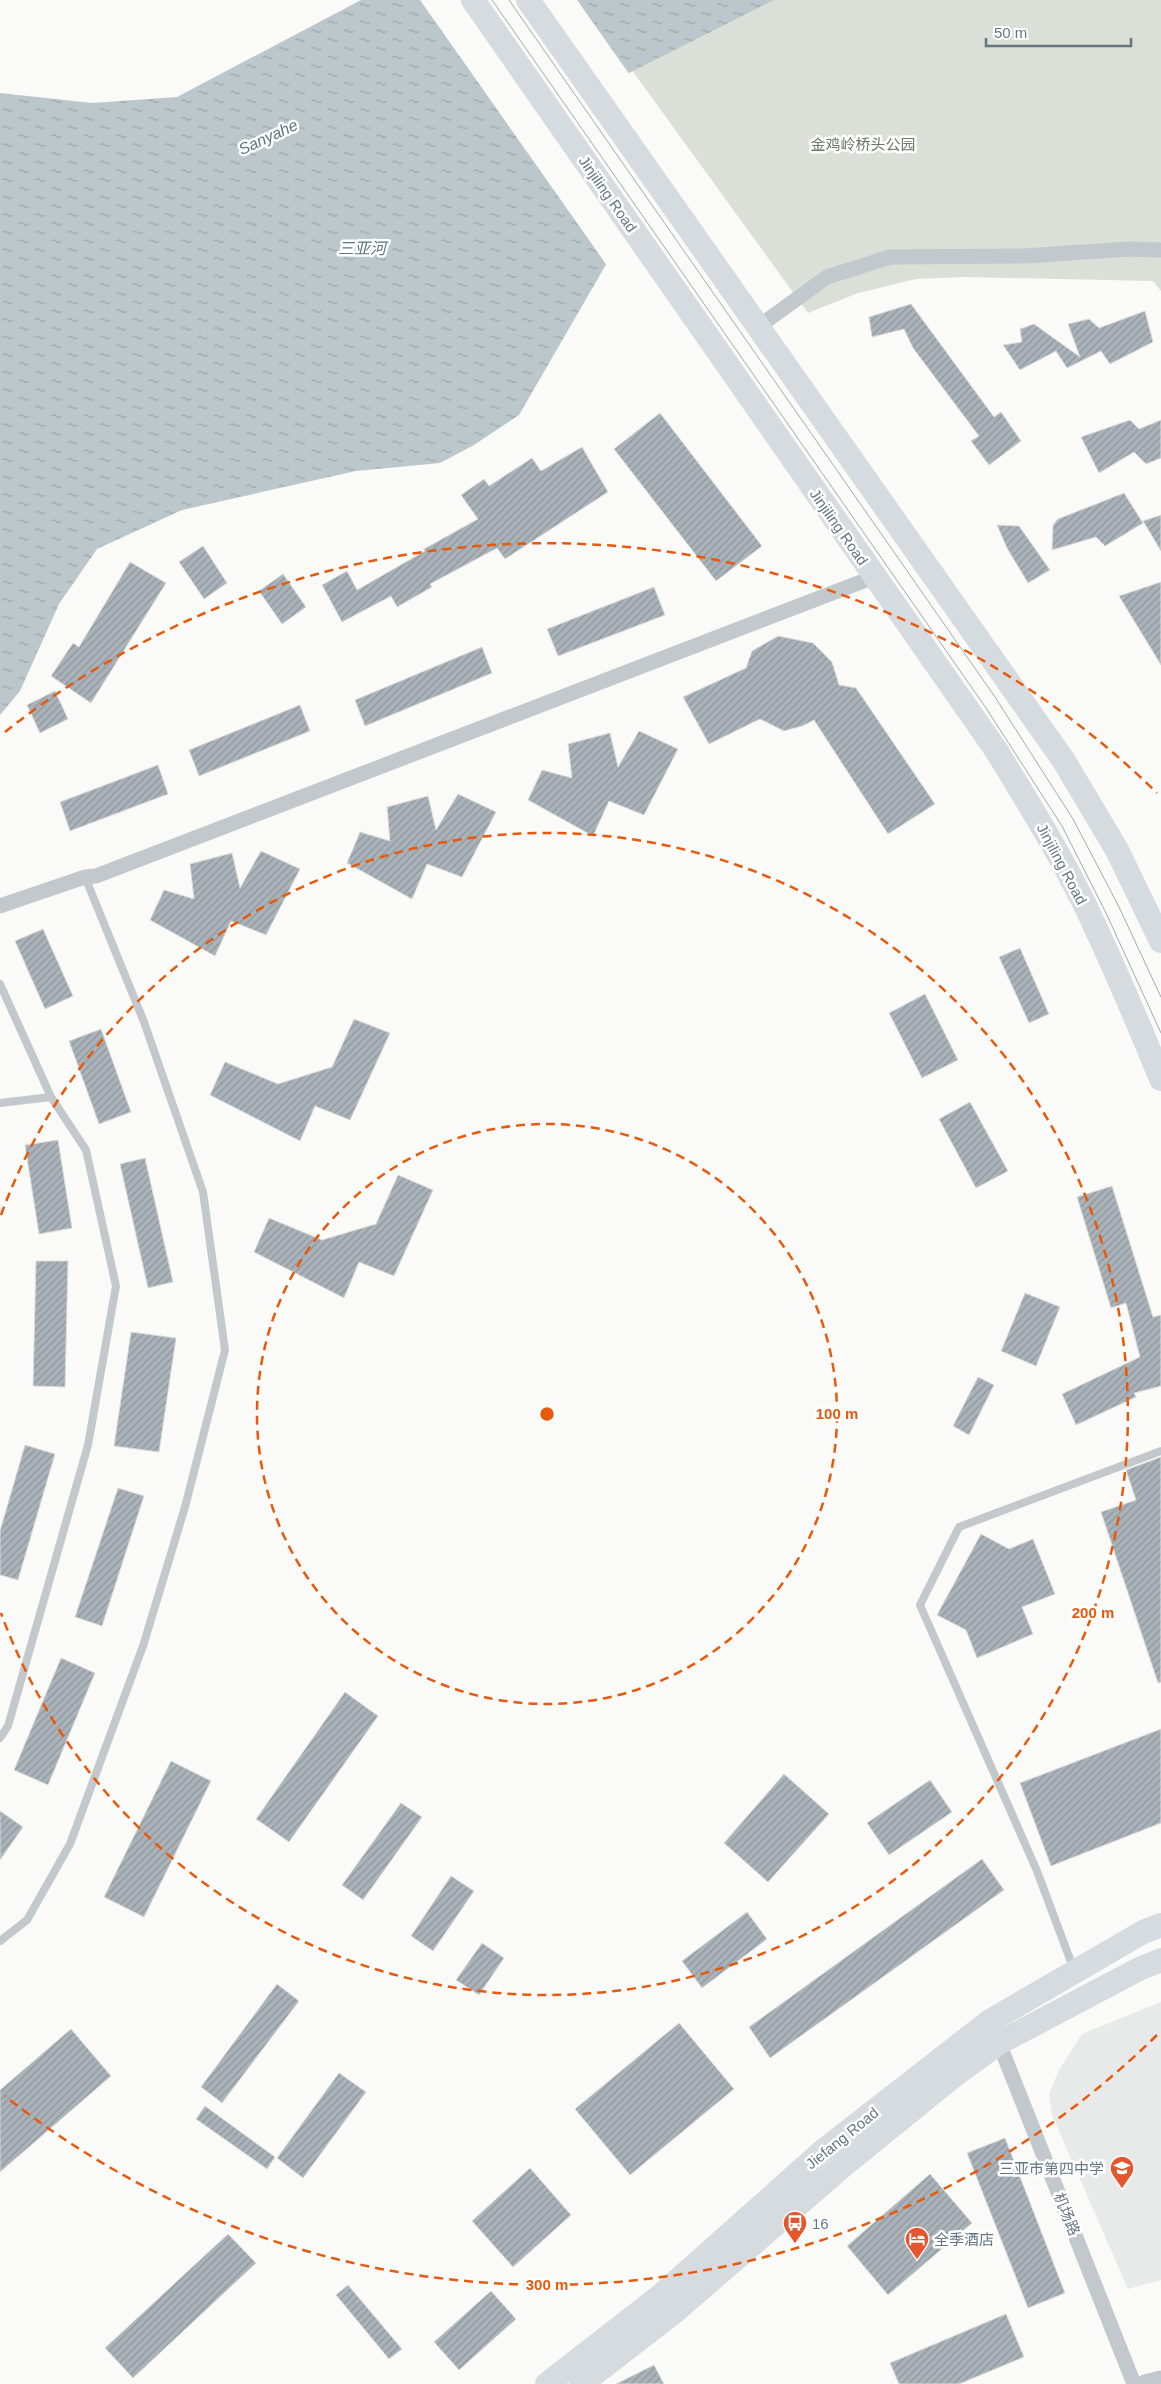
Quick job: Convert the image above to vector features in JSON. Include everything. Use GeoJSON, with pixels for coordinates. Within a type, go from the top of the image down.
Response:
{"type":"FeatureCollection","features":[{"type":"Feature","properties":{"kind":"main road","name":"Jinjiling Road"},"geometry":{"type":"LineString","coordinates":[[473,0],[996,750],[1039,821],[1084,904],[1137,1019],[1161,1079]]}},
{"type":"Feature","properties":{"kind":"main road"},"geometry":{"type":"LineString","coordinates":[[528,0],[1064,761],[1117,850],[1161,941]]}},
{"type":"Feature","properties":{"kind":"main road","name":"Jiefang Road"},"geometry":{"type":"LineString","coordinates":[[546,2384],[659,2297],[823,2151],[983,2027],[1143,1932],[1161,1925]]}},
{"type":"Feature","properties":{"kind":"main road","name":"Jiefang Road"},"geometry":{"type":"LineString","coordinates":[[581,2384],[673,2313],[852,2159],[956,2074],[999,2043],[1139,1969],[1161,1960]]}},
{"type":"Feature","properties":{"kind":"street"},"geometry":{"type":"LineString","coordinates":[[758,327],[827,276],[890,258],[1025,256],[1161,250]]}},
{"type":"Feature","properties":{"kind":"street"},"geometry":{"type":"LineString","coordinates":[[0,906],[85,876],[96,876],[874,577]]}},
{"type":"Feature","properties":{"kind":"street","name":"机场路"},"geometry":{"type":"LineString","coordinates":[[999,2043],[1134,2384]]}},
{"type":"Feature","properties":{"kind":"street"},"geometry":{"type":"LineString","coordinates":[[1145,2384],[1161,2380]]}},
{"type":"Feature","properties":{"kind":"lane"},"geometry":{"type":"LineString","coordinates":[[0,1941],[27,1920],[70,1844],[143,1646],[185,1507],[225,1350],[203,1192],[144,1022],[85,876]]}},
{"type":"Feature","properties":{"kind":"lane"},"geometry":{"type":"LineString","coordinates":[[0,984],[51,1097],[86,1150],[116,1286],[88,1445],[8,1726],[0,1738]]}},
{"type":"Feature","properties":{"kind":"lane"},"geometry":{"type":"LineString","coordinates":[[0,1103],[51,1097]]}},
{"type":"Feature","properties":{"kind":"lane"},"geometry":{"type":"LineString","coordinates":[[1074,1972],[1037,1871],[920,1605],[958,1528],[1161,1451]]}},
{"type":"Feature","properties":{"kind":"shaded area","name":"三亚市第四中学"},"geometry":{"type":"Polygon","coordinates":[[[1161,2002],[1161,2280],[1128,2289],[1052,2115],[1049,2094],[1059,2070],[1082,2034],[1161,2002]]]}},
{"type":"Feature","properties":{"kind":"green space","name":"金鸡岭桥头公园"},"geometry":{"type":"Polygon","coordinates":[[[581,0],[1161,0],[1161,291],[1153,281],[965,277],[916,279],[858,293],[808,313],[581,0]]]}},
{"type":"Feature","properties":{"kind":"water","name":"三亚河"},"geometry":{"type":"Polygon","coordinates":[[[361,0],[774,0],[623,76],[641,204],[519,415],[474,445],[440,463],[356,471],[182,510],[97,549],[59,604],[20,691],[0,715],[0,93],[92,103],[177,97],[361,0]]]}},
{"type":"Feature","properties":{"kind":"pier"},"geometry":{"type":"Polygon","coordinates":[[[420,0],[577,0],[630,75],[626,78],[644,204],[608,267],[420,0]]]}},
{"type":"Feature","properties":{"kind":"building"},"geometry":{"type":"Polygon","coordinates":[[[911,304],[994,417],[1001,412],[1021,441],[989,465],[971,441],[979,436],[913,348],[904,329],[872,337],[869,317],[911,304]]]}},
{"type":"Feature","properties":{"kind":"building"},"geometry":{"type":"Polygon","coordinates":[[[1145,311],[1153,342],[1110,364],[1101,351],[1067,368],[1056,351],[1020,370],[1003,345],[1022,342],[1020,329],[1034,324],[1080,357],[1068,324],[1089,319],[1099,328],[1145,311]]]}},
{"type":"Feature","properties":{"kind":"building"},"geometry":{"type":"Polygon","coordinates":[[[660,413],[762,546],[716,581],[614,449],[660,413]]]}},
{"type":"Feature","properties":{"kind":"building"},"geometry":{"type":"Polygon","coordinates":[[[1130,420],[1139,429],[1161,420],[1161,458],[1146,464],[1134,452],[1099,473],[1081,437],[1130,420]]]}},
{"type":"Feature","properties":{"kind":"building"},"geometry":{"type":"Polygon","coordinates":[[[582,447],[608,492],[505,559],[497,548],[430,584],[432,587],[397,607],[391,596],[342,622],[322,585],[347,571],[357,590],[478,519],[461,495],[484,479],[489,486],[532,458],[541,471],[582,447]]]}},
{"type":"Feature","properties":{"kind":"building"},"geometry":{"type":"Polygon","coordinates":[[[1124,493],[1143,523],[1105,546],[1096,537],[1052,550],[1053,525],[1058,519],[1124,493]]]}},
{"type":"Feature","properties":{"kind":"building"},"geometry":{"type":"Polygon","coordinates":[[[1161,515],[1161,551],[1143,521],[1161,515]]]}},
{"type":"Feature","properties":{"kind":"building"},"geometry":{"type":"Polygon","coordinates":[[[997,525],[1019,526],[1050,570],[1028,583],[1007,548],[997,525]]]}},
{"type":"Feature","properties":{"kind":"building"},"geometry":{"type":"Polygon","coordinates":[[[203,546],[227,583],[204,599],[179,562],[203,546]]]}},
{"type":"Feature","properties":{"kind":"building"},"geometry":{"type":"Polygon","coordinates":[[[130,562],[166,583],[91,703],[51,676],[73,643],[79,647],[130,562]]]}},
{"type":"Feature","properties":{"kind":"building"},"geometry":{"type":"Polygon","coordinates":[[[283,574],[306,607],[282,624],[259,591],[283,574]]]}},
{"type":"Feature","properties":{"kind":"building"},"geometry":{"type":"Polygon","coordinates":[[[1161,582],[1161,665],[1119,596],[1161,582]]]}},
{"type":"Feature","properties":{"kind":"building"},"geometry":{"type":"Polygon","coordinates":[[[654,587],[665,615],[558,656],[547,629],[654,587]]]}},
{"type":"Feature","properties":{"kind":"building"},"geometry":{"type":"Polygon","coordinates":[[[778,636],[813,643],[832,662],[839,685],[856,688],[935,804],[888,834],[814,720],[802,726],[784,731],[760,719],[709,744],[683,697],[746,668],[752,651],[778,636]]]}},
{"type":"Feature","properties":{"kind":"building"},"geometry":{"type":"Polygon","coordinates":[[[482,647],[492,673],[365,726],[355,700],[482,647]]]}},
{"type":"Feature","properties":{"kind":"building"},"geometry":{"type":"Polygon","coordinates":[[[55,691],[68,719],[40,733],[27,705],[55,691]]]}},
{"type":"Feature","properties":{"kind":"building"},"geometry":{"type":"Polygon","coordinates":[[[300,705],[310,731],[199,776],[189,750],[300,705]]]}},
{"type":"Feature","properties":{"kind":"building"},"geometry":{"type":"Polygon","coordinates":[[[639,731],[678,749],[644,815],[609,801],[593,836],[528,800],[542,770],[572,778],[568,744],[610,733],[618,767],[639,731]]]}},
{"type":"Feature","properties":{"kind":"building"},"geometry":{"type":"Polygon","coordinates":[[[158,765],[168,794],[70,831],[60,802],[158,765]]]}},
{"type":"Feature","properties":{"kind":"building"},"geometry":{"type":"Polygon","coordinates":[[[458,794],[496,812],[462,877],[427,864],[412,899],[347,863],[360,832],[390,841],[387,807],[428,796],[436,830],[458,794]]]}},
{"type":"Feature","properties":{"kind":"building"},"geometry":{"type":"Polygon","coordinates":[[[261,851],[300,869],[266,935],[231,921],[215,956],[150,920],[164,890],[194,899],[190,864],[232,853],[240,888],[261,851]]]}},
{"type":"Feature","properties":{"kind":"building"},"geometry":{"type":"Polygon","coordinates":[[[43,929],[73,996],[45,1009],[15,941],[43,929]]]}},
{"type":"Feature","properties":{"kind":"building"},"geometry":{"type":"Polygon","coordinates":[[[1020,948],[1049,1014],[1029,1023],[999,957],[1020,948]]]}},
{"type":"Feature","properties":{"kind":"building"},"geometry":{"type":"Polygon","coordinates":[[[925,994],[958,1060],[922,1078],[889,1013],[925,994]]]}},
{"type":"Feature","properties":{"kind":"building"},"geometry":{"type":"Polygon","coordinates":[[[354,1019],[390,1033],[350,1120],[315,1106],[300,1141],[210,1095],[225,1062],[278,1084],[332,1067],[354,1019]]]}},
{"type":"Feature","properties":{"kind":"building"},"geometry":{"type":"Polygon","coordinates":[[[101,1029],[131,1112],[99,1124],[69,1041],[101,1029]]]}},
{"type":"Feature","properties":{"kind":"building"},"geometry":{"type":"Polygon","coordinates":[[[970,1102],[1008,1171],[976,1188],[939,1119],[970,1102]]]}},
{"type":"Feature","properties":{"kind":"building"},"geometry":{"type":"Polygon","coordinates":[[[58,1140],[72,1228],[39,1234],[25,1145],[58,1140]]]}},
{"type":"Feature","properties":{"kind":"building"},"geometry":{"type":"Polygon","coordinates":[[[145,1158],[173,1282],[148,1288],[120,1164],[145,1158]]]}},
{"type":"Feature","properties":{"kind":"building"},"geometry":{"type":"Polygon","coordinates":[[[398,1175],[433,1190],[394,1276],[359,1262],[344,1298],[254,1252],[269,1218],[322,1240],[376,1224],[398,1175]]]}},
{"type":"Feature","properties":{"kind":"building"},"geometry":{"type":"Polygon","coordinates":[[[1112,1186],[1153,1317],[1161,1315],[1161,1386],[1134,1393],[1136,1397],[1076,1425],[1062,1394],[1140,1357],[1126,1303],[1111,1308],[1077,1197],[1112,1186]]]}},
{"type":"Feature","properties":{"kind":"building"},"geometry":{"type":"Polygon","coordinates":[[[36,1261],[68,1261],[65,1387],[33,1386],[36,1261]]]}},
{"type":"Feature","properties":{"kind":"building"},"geometry":{"type":"Polygon","coordinates":[[[1025,1293],[1060,1307],[1036,1366],[1001,1351],[1025,1293]]]}},
{"type":"Feature","properties":{"kind":"building"},"geometry":{"type":"Polygon","coordinates":[[[131,1332],[176,1338],[159,1452],[114,1446],[131,1332]]]}},
{"type":"Feature","properties":{"kind":"building"},"geometry":{"type":"Polygon","coordinates":[[[978,1377],[994,1385],[969,1435],[953,1426],[978,1377]]]}},
{"type":"Feature","properties":{"kind":"building"},"geometry":{"type":"Polygon","coordinates":[[[25,1445],[55,1454],[18,1580],[0,1575],[0,1531],[25,1445]]]}},
{"type":"Feature","properties":{"kind":"building"},"geometry":{"type":"Polygon","coordinates":[[[1161,1457],[1161,1682],[1158,1683],[1101,1512],[1136,1500],[1126,1470],[1161,1457]]]}},
{"type":"Feature","properties":{"kind":"building"},"geometry":{"type":"Polygon","coordinates":[[[118,1488],[144,1496],[102,1626],[75,1617],[118,1488]]]}},
{"type":"Feature","properties":{"kind":"building"},"geometry":{"type":"Polygon","coordinates":[[[981,1534],[1009,1549],[1033,1539],[1055,1594],[1022,1607],[1033,1634],[977,1658],[966,1630],[937,1615],[981,1534]]]}},
{"type":"Feature","properties":{"kind":"building"},"geometry":{"type":"Polygon","coordinates":[[[61,1658],[95,1673],[48,1785],[14,1770],[61,1658]]]}},
{"type":"Feature","properties":{"kind":"building"},"geometry":{"type":"Polygon","coordinates":[[[345,1692],[378,1716],[289,1842],[256,1819],[345,1692]]]}},
{"type":"Feature","properties":{"kind":"building"},"geometry":{"type":"Polygon","coordinates":[[[1161,1729],[1161,1823],[1051,1866],[1020,1783],[1161,1729]]]}},
{"type":"Feature","properties":{"kind":"building"},"geometry":{"type":"Polygon","coordinates":[[[171,1761],[211,1781],[144,1917],[104,1897],[171,1761]]]}},
{"type":"Feature","properties":{"kind":"building"},"geometry":{"type":"Polygon","coordinates":[[[784,1774],[829,1814],[768,1882],[724,1843],[784,1774]]]}},
{"type":"Feature","properties":{"kind":"building"},"geometry":{"type":"Polygon","coordinates":[[[930,1780],[952,1812],[889,1855],[867,1823],[930,1780]]]}},
{"type":"Feature","properties":{"kind":"building"},"geometry":{"type":"Polygon","coordinates":[[[401,1803],[422,1817],[363,1900],[342,1885],[401,1803]]]}},
{"type":"Feature","properties":{"kind":"building"},"geometry":{"type":"Polygon","coordinates":[[[0,1811],[23,1827],[0,1860],[0,1811]]]}},
{"type":"Feature","properties":{"kind":"building"},"geometry":{"type":"Polygon","coordinates":[[[982,1859],[1004,1890],[770,2058],[749,2027],[982,1859]]]}},
{"type":"Feature","properties":{"kind":"building"},"geometry":{"type":"Polygon","coordinates":[[[451,1876],[474,1891],[433,1951],[411,1936],[451,1876]]]}},
{"type":"Feature","properties":{"kind":"building"},"geometry":{"type":"Polygon","coordinates":[[[747,1912],[767,1939],[702,1988],[682,1961],[747,1912]]]}},
{"type":"Feature","properties":{"kind":"building"},"geometry":{"type":"Polygon","coordinates":[[[482,1943],[504,1958],[479,1995],[456,1980],[482,1943]]]}},
{"type":"Feature","properties":{"kind":"building"},"geometry":{"type":"Polygon","coordinates":[[[277,1984],[299,2001],[222,2103],[201,2087],[277,1984]]]}},
{"type":"Feature","properties":{"kind":"building"},"geometry":{"type":"Polygon","coordinates":[[[679,2023],[734,2089],[630,2175],[575,2109],[679,2023]]]}},
{"type":"Feature","properties":{"kind":"building"},"geometry":{"type":"Polygon","coordinates":[[[71,2029],[111,2076],[0,2172],[0,2090],[71,2029]]]}},
{"type":"Feature","properties":{"kind":"building"},"geometry":{"type":"Polygon","coordinates":[[[339,2073],[366,2092],[303,2178],[277,2158],[339,2073]]]}},
{"type":"Feature","properties":{"kind":"building"},"geometry":{"type":"Polygon","coordinates":[[[205,2106],[275,2157],[267,2169],[196,2119],[205,2106]]]}},
{"type":"Feature","properties":{"kind":"building"},"geometry":{"type":"Polygon","coordinates":[[[1005,2138],[1065,2293],[1028,2308],[967,2153],[1005,2138]]]}},
{"type":"Feature","properties":{"kind":"building"},"geometry":{"type":"Polygon","coordinates":[[[530,2168],[571,2215],[513,2267],[472,2221],[530,2168]]]}},
{"type":"Feature","properties":{"kind":"building"},"geometry":{"type":"Polygon","coordinates":[[[930,2174],[972,2223],[888,2295],[847,2246],[930,2174]]]}},
{"type":"Feature","properties":{"kind":"building"},"geometry":{"type":"Polygon","coordinates":[[[228,2234],[256,2263],[133,2378],[105,2348],[228,2234]]]}},
{"type":"Feature","properties":{"kind":"building"},"geometry":{"type":"Polygon","coordinates":[[[348,2285],[402,2349],[389,2359],[336,2295],[348,2285]]]}},
{"type":"Feature","properties":{"kind":"building"},"geometry":{"type":"Polygon","coordinates":[[[491,2291],[516,2319],[459,2370],[434,2342],[491,2291]]]}},
{"type":"Feature","properties":{"kind":"building"},"geometry":{"type":"Polygon","coordinates":[[[1006,2314],[1024,2357],[959,2384],[899,2384],[890,2363],[1006,2314]]]}},
{"type":"Feature","properties":{"kind":"building"},"geometry":{"type":"Polygon","coordinates":[[[654,2365],[664,2384],[616,2384],[654,2365]]]}},
{"type":"Feature","properties":{"kind":"tram line"},"geometry":{"type":"LineString","coordinates":[[492,0],[986,708],[1062,826],[1106,913],[1161,1033]]}},
{"type":"Feature","properties":{"kind":"tram line"},"geometry":{"type":"LineString","coordinates":[[509,0],[995,697],[1073,819],[1119,907],[1161,997]]}},
{"type":"Feature","properties":{"kind":"place","name":"三亚市第四中学"},"geometry":{"type":"Point","coordinates":[1122,2189]}},
{"type":"Feature","properties":{"kind":"place","name":"16"},"geometry":{"type":"Point","coordinates":[795,2244]}},
{"type":"Feature","properties":{"kind":"place","name":"全季酒店"},"geometry":{"type":"Point","coordinates":[917,2260]}},
{"type":"Feature","properties":{"kind":"water label","name":"Sanyahe"},"geometry":{"type":"Point","coordinates":[268,137]}}]}
